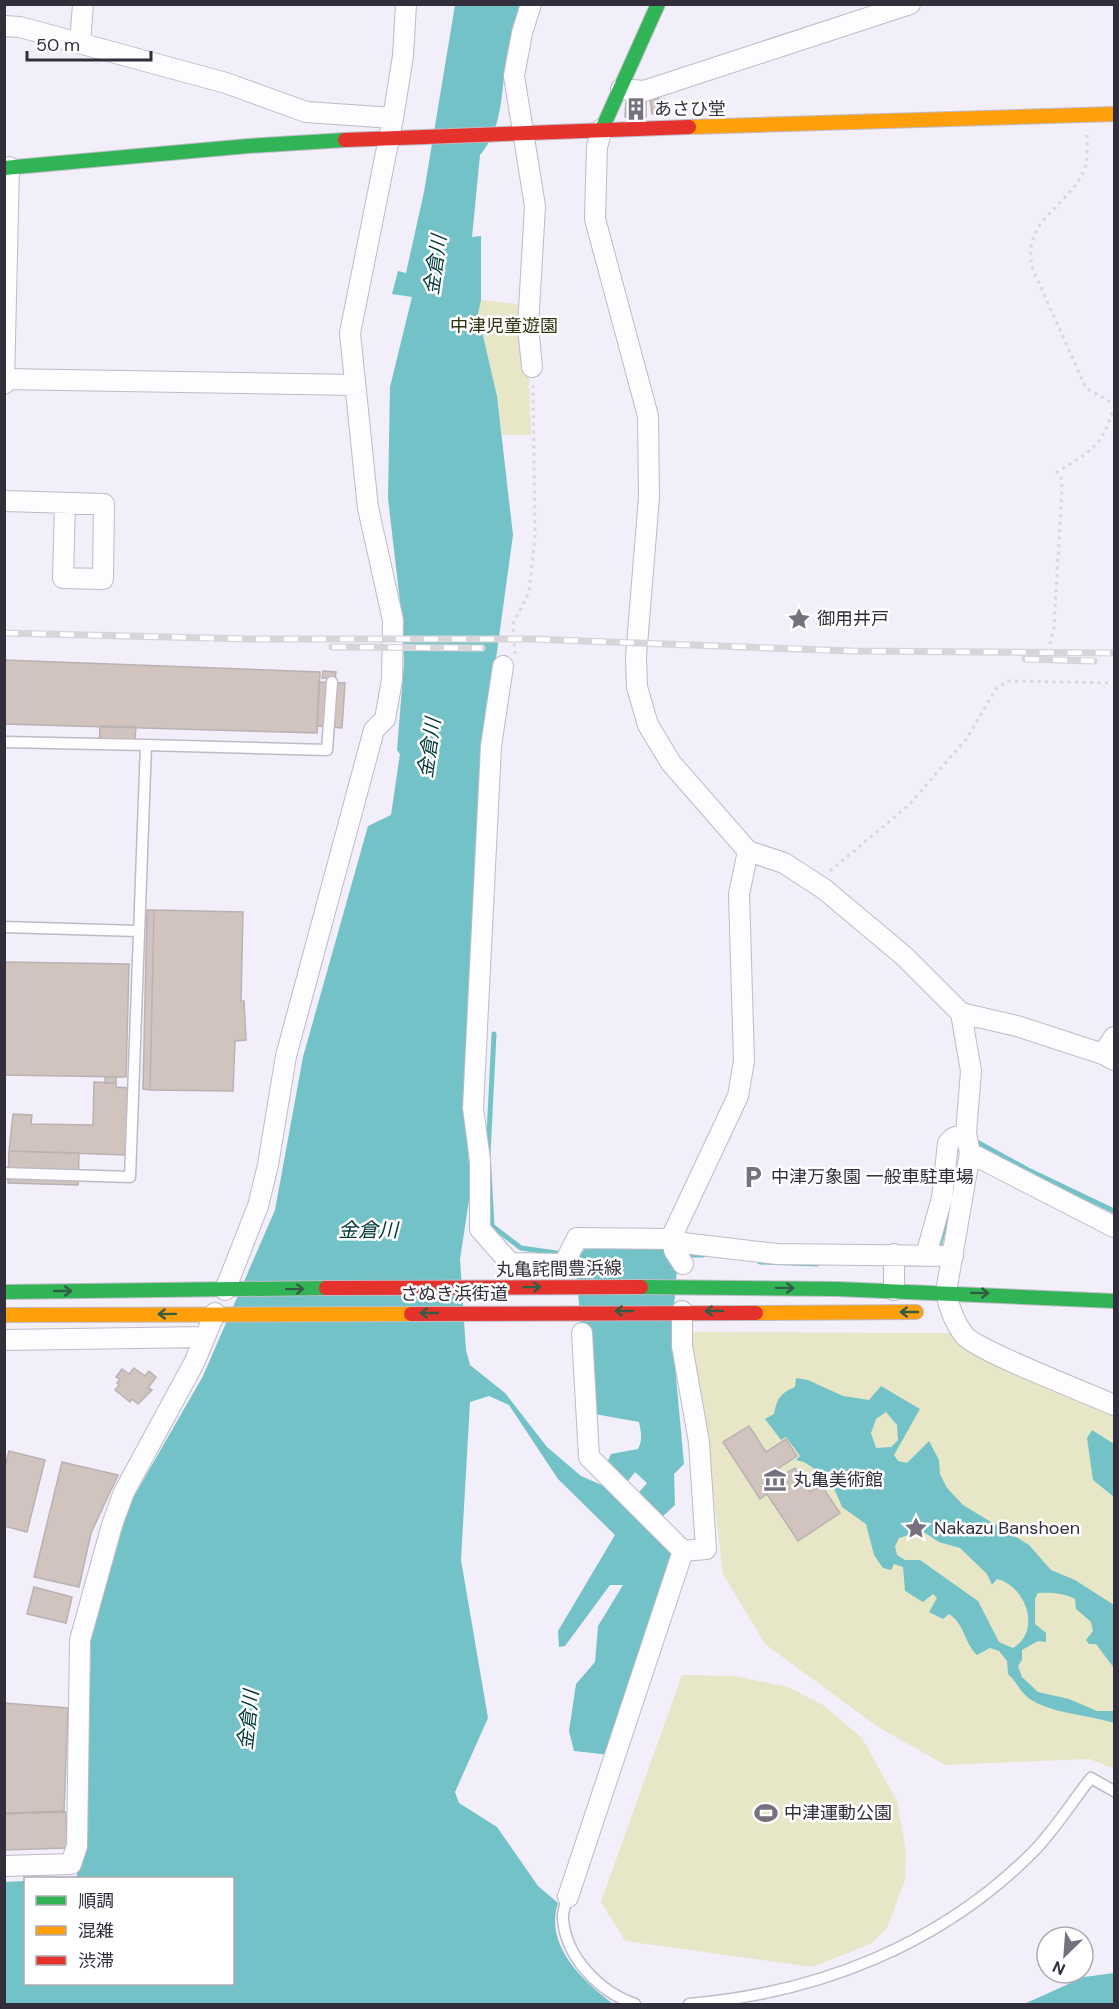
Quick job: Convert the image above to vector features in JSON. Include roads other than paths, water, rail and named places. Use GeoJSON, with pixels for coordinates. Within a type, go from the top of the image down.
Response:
{"type":"FeatureCollection","features":[{"type":"Feature","properties":{"kind":"main road"},"geometry":{"type":"LineString","coordinates":[[602,129],[658,4]]}},
{"type":"Feature","properties":{"kind":"main road"},"geometry":{"type":"LineString","coordinates":[[7,167],[236,147],[433,135],[1114,114]]}},
{"type":"Feature","properties":{"kind":"main road","name":"丸亀詫間豊浜線"},"geometry":{"type":"LineString","coordinates":[[4,1292],[684,1286],[859,1268],[894,1269],[953,1305]]}},
{"type":"Feature","properties":{"kind":"main road","name":"丸亀詫間豊浜線"},"geometry":{"type":"LineString","coordinates":[[682,1311],[1114,1301]]}},
{"type":"Feature","properties":{"kind":"main road","name":"さぬき浜街道"},"geometry":{"type":"LineString","coordinates":[[220,1313],[682,1311]]}},
{"type":"Feature","properties":{"kind":"main road"},"geometry":{"type":"LineString","coordinates":[[4,1315],[220,1313]]}},
{"type":"Feature","properties":{"kind":"street"},"geometry":{"type":"LineString","coordinates":[[80,43],[82,4]]}},
{"type":"Feature","properties":{"kind":"street"},"geometry":{"type":"LineString","coordinates":[[231,1290],[258,1206],[268,1166],[286,1056],[374,730],[385,719],[392,680],[393,620],[368,508],[350,333],[390,138],[403,56],[406,4]]}},
{"type":"Feature","properties":{"kind":"street"},"geometry":{"type":"LineString","coordinates":[[531,4],[522,33],[514,76],[516,132],[527,144],[536,206],[528,327],[532,367]]}},
{"type":"Feature","properties":{"kind":"street"},"geometry":{"type":"LineString","coordinates":[[621,88],[644,91],[910,4]]}},
{"type":"Feature","properties":{"kind":"street"},"geometry":{"type":"LineString","coordinates":[[4,26],[20,27],[226,83],[306,112],[393,118]]}},
{"type":"Feature","properties":{"kind":"street"},"geometry":{"type":"LineString","coordinates":[[602,129],[597,147],[595,219],[648,416],[649,497],[636,657],[637,687],[648,726],[660,749],[748,851],[784,863],[814,883],[904,956],[961,1013],[1017,1026],[1109,1057],[1114,1037]]}},
{"type":"Feature","properties":{"kind":"street"},"geometry":{"type":"LineString","coordinates":[[4,384],[7,167]]}},
{"type":"Feature","properties":{"kind":"street"},"geometry":{"type":"LineString","coordinates":[[5,379],[355,385]]}},
{"type":"Feature","properties":{"kind":"street"},"geometry":{"type":"LineString","coordinates":[[4,501],[65,503]]}},
{"type":"Feature","properties":{"kind":"street"},"geometry":{"type":"LineString","coordinates":[[509,663],[491,746],[473,1108],[480,1160],[480,1229],[510,1263],[564,1264],[577,1238],[677,1253]]}},
{"type":"Feature","properties":{"kind":"street"},"geometry":{"type":"LineString","coordinates":[[677,1253],[693,1199],[738,1096],[744,1061],[739,894],[748,851]]}},
{"type":"Feature","properties":{"kind":"street"},"geometry":{"type":"LineString","coordinates":[[938,1256],[968,1144],[970,1071],[961,1013]]}},
{"type":"Feature","properties":{"kind":"street"},"geometry":{"type":"LineString","coordinates":[[1114,1227],[968,1144],[953,1138],[948,1143],[938,1256],[965,1336],[1002,1356],[1114,1405]]}},
{"type":"Feature","properties":{"kind":"street"},"geometry":{"type":"LineString","coordinates":[[677,1253],[683,1244],[777,1254],[859,1268],[894,1269],[938,1256]]}},
{"type":"Feature","properties":{"kind":"street"},"geometry":{"type":"LineString","coordinates":[[582,1333],[589,1457],[683,1551],[706,1549],[699,1442],[682,1346],[682,1311]]}},
{"type":"Feature","properties":{"kind":"street"},"geometry":{"type":"LineString","coordinates":[[4,1866],[71,1864],[76,1846],[80,1640],[112,1525],[124,1492],[194,1363],[205,1336],[220,1313]]}},
{"type":"Feature","properties":{"kind":"street"},"geometry":{"type":"LineString","coordinates":[[4,1340],[205,1336]]}},
{"type":"Feature","properties":{"kind":"street"},"geometry":{"type":"LineString","coordinates":[[568,1896],[683,1551]]}},
{"type":"Feature","properties":{"kind":"lane"},"geometry":{"type":"LineString","coordinates":[[4,742],[327,750],[332,682]]}},
{"type":"Feature","properties":{"kind":"lane"},"geometry":{"type":"LineString","coordinates":[[4,1173],[130,1178],[146,745]]}},
{"type":"Feature","properties":{"kind":"lane"},"geometry":{"type":"LineString","coordinates":[[4,927],[138,931]]}},
{"type":"Feature","properties":{"kind":"lane"},"geometry":{"type":"LineString","coordinates":[[689,2004],[770,1994],[822,1979],[898,1951],[974,1905],[1006,1878],[1034,1851],[1091,1778],[1114,1791]]}},
{"type":"Feature","properties":{"kind":"lane"},"geometry":{"type":"LineString","coordinates":[[568,1896],[563,1918],[569,1942],[579,1963],[621,2000],[635,2004]]}},
{"type":"Feature","properties":{"kind":"water","name":"金倉川"},"geometry":{"type":"Polygon","coordinates":[[[455,5],[520,5],[507,54],[498,120],[494,133],[480,155],[472,237],[481,236],[481,300],[478,314],[497,396],[513,535],[495,666],[465,1118],[471,1187],[460,1259],[466,1350],[470,1365],[505,1393],[547,1447],[581,1476],[613,1490],[677,1557],[611,1755],[574,1751],[569,1731],[576,1684],[595,1662],[598,1626],[623,1585],[610,1585],[565,1646],[559,1647],[558,1631],[615,1535],[558,1479],[509,1405],[489,1396],[470,1402],[461,1560],[488,1718],[455,1792],[459,1803],[497,1827],[538,1886],[558,1903],[555,1919],[556,1934],[561,1948],[590,1985],[613,2004],[5,2004],[4,1882],[24,1881],[24,1985],[234,1985],[234,1877],[77,1877],[77,1854],[86,1853],[91,1639],[129,1505],[203,1376],[275,1210],[303,1057],[368,826],[391,815],[400,754],[397,750],[404,663],[402,619],[388,498],[390,387],[412,297],[392,294],[398,271],[406,273],[424,192],[455,5]]]}},
{"type":"Feature","properties":{"kind":"water"},"geometry":{"type":"Polygon","coordinates":[[[668,1244],[677,1269],[672,1333],[684,1464],[674,1474],[675,1505],[663,1516],[658,1511],[655,1516],[635,1497],[647,1483],[635,1472],[625,1485],[605,1467],[611,1454],[638,1449],[641,1433],[639,1422],[589,1413],[576,1258],[588,1246],[668,1244]]]}},
{"type":"Feature","properties":{"kind":"water"},"geometry":{"type":"Polygon","coordinates":[[[796,1378],[808,1380],[843,1396],[869,1400],[881,1386],[920,1409],[894,1455],[898,1461],[907,1463],[929,1441],[939,1460],[940,1474],[947,1488],[963,1505],[1029,1545],[1051,1570],[1075,1580],[1114,1605],[1114,1668],[1096,1644],[1089,1644],[1086,1640],[1093,1631],[1091,1622],[1076,1609],[1075,1599],[1062,1594],[1048,1593],[1038,1593],[1035,1599],[1035,1624],[1046,1633],[1046,1642],[1038,1641],[1022,1650],[1022,1660],[1018,1666],[1022,1677],[1038,1692],[1069,1699],[1097,1711],[1114,1711],[1114,1723],[1055,1710],[1033,1701],[1008,1674],[1007,1661],[999,1651],[990,1648],[977,1655],[954,1618],[949,1614],[943,1619],[929,1612],[937,1598],[933,1594],[923,1602],[905,1591],[903,1567],[894,1564],[891,1570],[883,1568],[874,1555],[866,1524],[842,1507],[833,1486],[824,1475],[804,1462],[796,1460],[800,1456],[786,1437],[781,1440],[765,1419],[774,1414],[778,1400],[783,1394],[795,1387],[796,1378]],[[886,1412],[876,1419],[871,1433],[876,1448],[891,1447],[898,1440],[897,1425],[886,1412]],[[922,1531],[899,1538],[895,1546],[897,1555],[905,1560],[920,1560],[978,1601],[999,1642],[1013,1648],[1022,1640],[1027,1631],[1028,1621],[1027,1610],[1016,1590],[997,1579],[992,1585],[987,1574],[960,1548],[939,1542],[922,1531]]]}},
{"type":"Feature","properties":{"kind":"water"},"geometry":{"type":"Polygon","coordinates":[[[1092,1430],[1114,1444],[1114,1497],[1093,1480],[1087,1438],[1092,1430]]]}},
{"type":"Feature","properties":{"kind":"water"},"geometry":{"type":"Polygon","coordinates":[[[1114,1973],[1114,2004],[1024,2004],[1066,1985],[1095,1985],[1095,1976],[1114,1973]]]}},
{"type":"Feature","properties":{"kind":"waterway"},"geometry":{"type":"LineString","coordinates":[[494,1034],[488,1154],[492,1226],[521,1248],[556,1253]]}},
{"type":"Feature","properties":{"kind":"waterway"},"geometry":{"type":"LineString","coordinates":[[974,1144],[977,1142],[1028,1170],[1114,1211]]}},
{"type":"Feature","properties":{"kind":"waterway"},"geometry":{"type":"LineString","coordinates":[[938,1252],[945,1223]]}},
{"type":"Feature","properties":{"kind":"waterway"},"geometry":{"type":"LineString","coordinates":[[683,1255],[703,1255]]}},
{"type":"Feature","properties":{"kind":"waterway"},"geometry":{"type":"LineString","coordinates":[[760,1262],[817,1264]]}},
{"type":"Feature","properties":{"kind":"railway"},"geometry":{"type":"LineString","coordinates":[[4,633],[249,639],[531,639],[852,651],[1114,653]]}},
{"type":"Feature","properties":{"kind":"railway"},"geometry":{"type":"LineString","coordinates":[[332,647],[482,648]]}},
{"type":"Feature","properties":{"kind":"railway"},"geometry":{"type":"LineString","coordinates":[[1025,659],[1094,661]]}},
{"type":"Feature","properties":{"kind":"place","name":"あさひ堂"},"geometry":{"type":"Point","coordinates":[636,109]}},
{"type":"Feature","properties":{"kind":"place","name":"御用井戸"},"geometry":{"type":"Point","coordinates":[799,619]}},
{"type":"Feature","properties":{"kind":"place","name":"中津万象園 一般車駐車場"},"geometry":{"type":"Point","coordinates":[753,1177]}},
{"type":"Feature","properties":{"kind":"place","name":"丸亀美術館"},"geometry":{"type":"Point","coordinates":[775,1480]}},
{"type":"Feature","properties":{"kind":"place","name":"Nakazu Banshoen"},"geometry":{"type":"Point","coordinates":[916,1528]}},
{"type":"Feature","properties":{"kind":"place","name":"中津運動公園"},"geometry":{"type":"Point","coordinates":[766,1813]}},
{"type":"Feature","properties":{"kind":"park label","name":"中津児童遊園"},"geometry":{"type":"Point","coordinates":[504,326]}}]}
